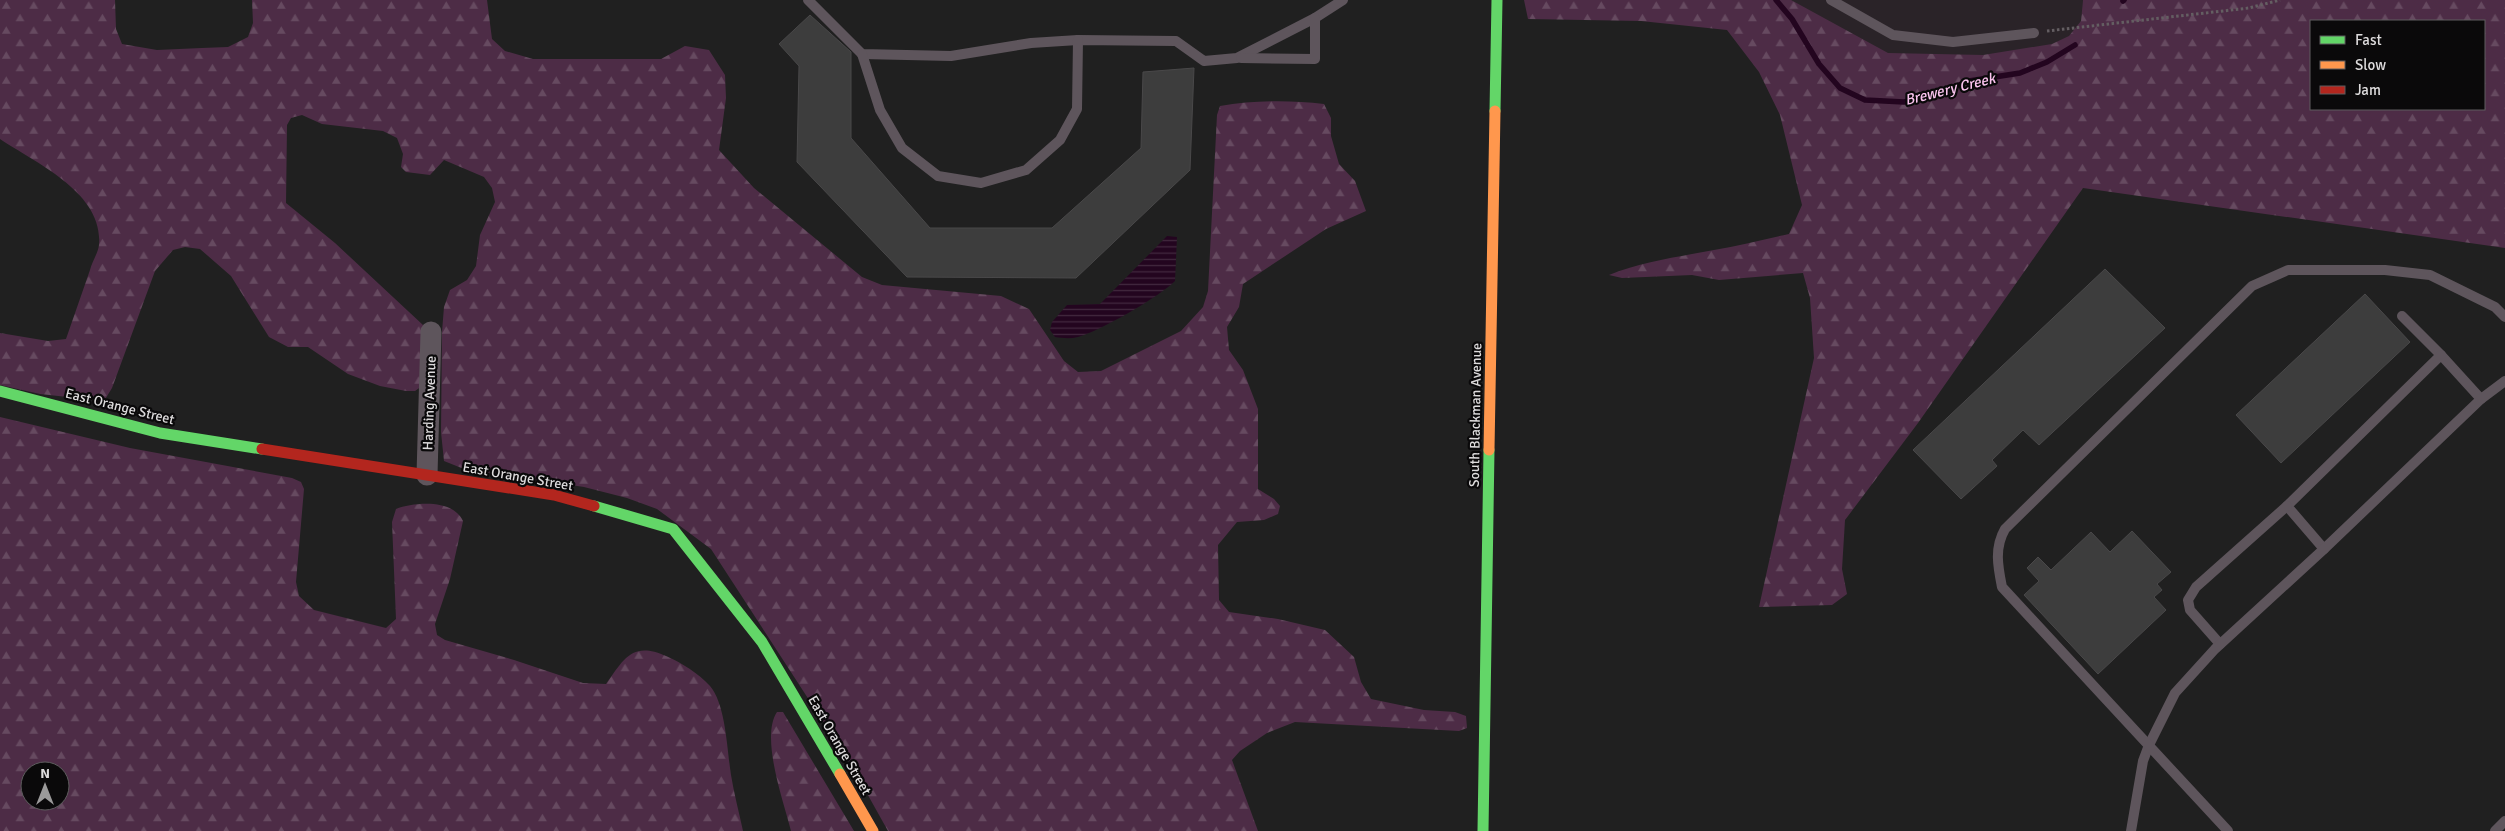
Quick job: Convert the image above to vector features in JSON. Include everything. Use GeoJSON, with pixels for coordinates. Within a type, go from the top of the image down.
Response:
{"type":"FeatureCollection","features":[{"type":"Feature","properties":{"kind":"street","name":"South Blackman Avenue"},"geometry":{"type":"LineString","coordinates":[[1483,831],[1497,0]]}},
{"type":"Feature","properties":{"kind":"street","name":"Harding Avenue"},"geometry":{"type":"LineString","coordinates":[[427,475],[431,332]]}},
{"type":"Feature","properties":{"kind":"street","name":"East Orange Street"},"geometry":{"type":"LineString","coordinates":[[0,391],[160,433],[554,495],[673,529],[762,642],[873,831]]}},
{"type":"Feature","properties":{"kind":"lane"},"geometry":{"type":"LineString","coordinates":[[808,0],[862,54],[880,110],[902,148],[938,176],[981,183],[1026,170],[1060,140],[1077,109],[1078,40]]}},
{"type":"Feature","properties":{"kind":"lane"},"geometry":{"type":"LineString","coordinates":[[1237,58],[1316,18],[1343,0]]}},
{"type":"Feature","properties":{"kind":"lane"},"geometry":{"type":"LineString","coordinates":[[1831,0],[1893,35],[1954,42],[2034,33]]}},
{"type":"Feature","properties":{"kind":"lane"},"geometry":{"type":"LineString","coordinates":[[862,54],[951,56],[1031,43],[1078,40],[1176,41],[1204,61],[1237,58],[1315,59],[1316,18]]}},
{"type":"Feature","properties":{"kind":"lane"},"geometry":{"type":"LineString","coordinates":[[2228,831],[2002,587],[1997,560],[2000,538],[2005,530],[2252,286],[2288,270],[2385,270],[2430,275],[2495,307],[2505,317]]}},
{"type":"Feature","properties":{"kind":"lane"},"geometry":{"type":"LineString","coordinates":[[2402,316],[2481,399]]}},
{"type":"Feature","properties":{"kind":"lane"},"geometry":{"type":"LineString","coordinates":[[2220,644],[2190,610],[2188,600],[2196,587],[2286,506],[2440,355]]}},
{"type":"Feature","properties":{"kind":"lane"},"geometry":{"type":"LineString","coordinates":[[2131,831],[2139,782],[2149,745],[2175,693],[2220,644],[2324,549],[2481,399],[2505,381]]}},
{"type":"Feature","properties":{"kind":"lane"},"geometry":{"type":"LineString","coordinates":[[2286,506],[2324,549]]}},
{"type":"Feature","properties":{"kind":"lane"},"geometry":{"type":"LineString","coordinates":[[2495,831],[2505,821]]}},
{"type":"Feature","properties":{"kind":"path"},"geometry":{"type":"LineString","coordinates":[[2034,33],[2248,8],[2280,0]]}},
{"type":"Feature","properties":{"kind":"shaded area"},"geometry":{"type":"Polygon","coordinates":[[[1781,0],[2083,0],[2075,78],[1888,73],[1781,0]]]}},
{"type":"Feature","properties":{"kind":"shaded area"},"geometry":{"type":"Polygon","coordinates":[[[1167,236],[1177,237],[1175,281],[1143,304],[1088,334],[1075,338],[1055,337],[1050,330],[1052,322],[1067,305],[1100,304],[1167,236]]]}},
{"type":"Feature","properties":{"kind":"green space"},"geometry":{"type":"Polygon","coordinates":[[[0,0],[115,0],[116,29],[122,44],[157,50],[228,47],[248,37],[253,23],[252,0],[487,0],[492,39],[505,51],[533,59],[661,59],[685,46],[709,50],[725,75],[726,98],[719,150],[754,188],[862,277],[882,285],[1001,296],[1029,309],[1064,361],[1078,372],[1101,371],[1181,331],[1203,307],[1208,291],[1217,115],[1220,106],[1272,101],[1324,104],[1331,118],[1331,136],[1339,164],[1355,181],[1366,211],[1326,229],[1243,284],[1239,307],[1227,327],[1229,350],[1243,370],[1258,409],[1258,489],[1274,499],[1280,506],[1278,514],[1264,520],[1237,522],[1218,545],[1219,600],[1229,612],[1278,619],[1325,630],[1354,657],[1361,682],[1371,699],[1424,710],[1455,712],[1466,716],[1467,728],[1459,731],[1295,722],[1267,733],[1240,751],[1232,760],[1258,831],[888,831],[850,763],[711,549],[657,509],[627,498],[584,487],[464,469],[444,461],[441,432],[444,307],[450,290],[467,280],[476,266],[480,235],[495,202],[492,188],[484,177],[444,160],[430,175],[406,172],[401,167],[403,154],[397,138],[383,131],[322,124],[302,115],[291,118],[287,125],[286,203],[335,243],[423,325],[426,348],[422,386],[415,391],[380,386],[348,374],[308,347],[288,347],[269,337],[231,276],[200,249],[185,247],[173,250],[155,271],[112,388],[104,401],[40,394],[0,385],[0,333],[48,341],[66,339],[99,245],[98,226],[91,210],[79,195],[48,169],[0,139],[0,0]]]}},
{"type":"Feature","properties":{"kind":"green space"},"geometry":{"type":"Polygon","coordinates":[[[1524,0],[1791,0],[1888,53],[1983,55],[2052,44],[2069,36],[2081,21],[2083,0],[2505,0],[2505,248],[2083,188],[1918,423],[1845,520],[1842,569],[1847,594],[1832,605],[1759,607],[1814,358],[1810,298],[1803,273],[1719,280],[1692,275],[1622,278],[1609,275],[1674,257],[1733,247],[1789,234],[1802,205],[1780,115],[1759,72],[1727,30],[1641,21],[1528,19],[1524,0]]]}},
{"type":"Feature","properties":{"kind":"green space"},"geometry":{"type":"Polygon","coordinates":[[[0,417],[130,448],[292,478],[301,482],[304,489],[296,582],[299,596],[314,610],[386,628],[396,619],[392,522],[396,509],[413,505],[433,504],[451,509],[463,521],[450,579],[435,624],[437,635],[445,640],[583,683],[606,684],[624,660],[637,652],[654,652],[666,656],[690,669],[710,686],[723,716],[732,782],[743,831],[0,831],[0,417]]]}},
{"type":"Feature","properties":{"kind":"green space"},"geometry":{"type":"Polygon","coordinates":[[[777,712],[783,712],[854,831],[791,831],[772,753],[772,723],[777,712]]]}},
{"type":"Feature","properties":{"kind":"building"},"geometry":{"type":"Polygon","coordinates":[[[810,15],[851,52],[851,138],[930,228],[1052,228],[1141,148],[1143,72],[1194,68],[1190,170],[1076,278],[907,277],[797,162],[799,66],[779,44],[810,15]]]}},
{"type":"Feature","properties":{"kind":"building"},"geometry":{"type":"Polygon","coordinates":[[[2105,269],[2165,328],[2039,445],[2023,430],[1992,460],[1997,466],[1961,499],[1913,450],[2105,269]]]}},
{"type":"Feature","properties":{"kind":"building"},"geometry":{"type":"Polygon","coordinates":[[[2365,294],[2410,342],[2281,463],[2236,415],[2365,294]]]}},
{"type":"Feature","properties":{"kind":"building"},"geometry":{"type":"Polygon","coordinates":[[[2132,531],[2171,572],[2157,584],[2162,590],[2154,597],[2166,610],[2098,674],[2024,595],[2039,581],[2027,568],[2038,557],[2051,570],[2091,532],[2110,552],[2132,531]]]}},
{"type":"Feature","properties":{"kind":"waterway","name":"Brewery Creek"},"geometry":{"type":"LineString","coordinates":[[1776,0],[1792,19],[1819,64],[1840,88],[1865,100],[1904,102],[1928,97],[1969,81],[2020,73],[2047,62],[2075,45]]}},
{"type":"Feature","properties":{"kind":"traffic: fast"},"geometry":{"type":"LineString","coordinates":[[1495,111],[1497,0]]}},
{"type":"Feature","properties":{"kind":"traffic: fast"},"geometry":{"type":"LineString","coordinates":[[0,391],[160,433],[262,449]]}},
{"type":"Feature","properties":{"kind":"traffic: fast"},"geometry":{"type":"LineString","coordinates":[[1483,831],[1489,450]]}},
{"type":"Feature","properties":{"kind":"traffic: fast"},"geometry":{"type":"LineString","coordinates":[[594,506],[673,529],[762,642],[840,774]]}},
{"type":"Feature","properties":{"kind":"traffic: slow"},"geometry":{"type":"LineString","coordinates":[[1489,450],[1495,111]]}},
{"type":"Feature","properties":{"kind":"traffic: slow"},"geometry":{"type":"LineString","coordinates":[[840,774],[873,831]]}},
{"type":"Feature","properties":{"kind":"traffic: jam"},"geometry":{"type":"LineString","coordinates":[[262,449],[554,495],[594,506]]}}]}
